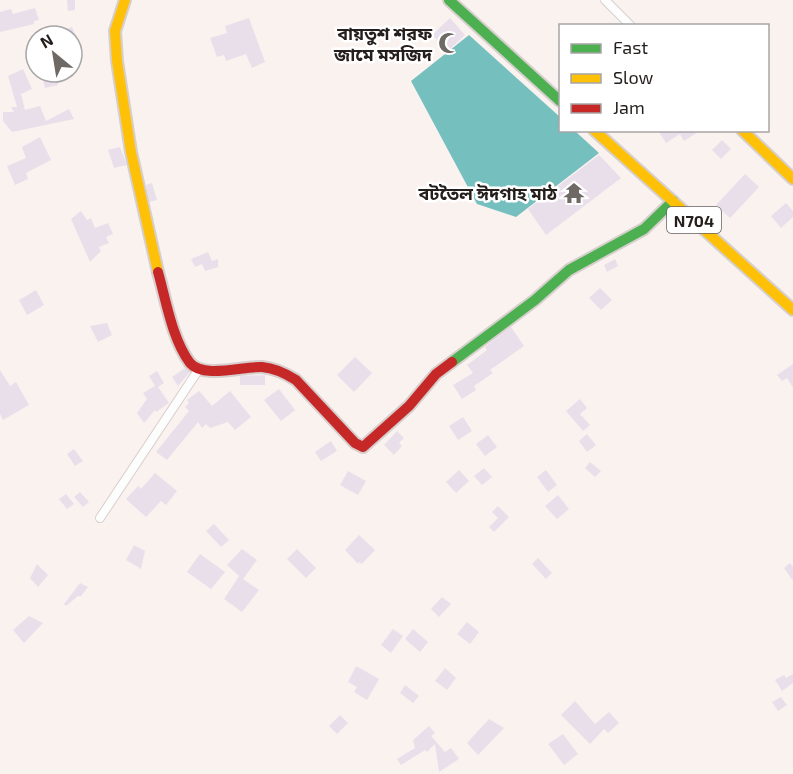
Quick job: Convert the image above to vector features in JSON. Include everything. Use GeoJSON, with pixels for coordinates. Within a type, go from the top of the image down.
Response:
{"type":"FeatureCollection","features":[{"type":"Feature","properties":{"kind":"main road"},"geometry":{"type":"LineString","coordinates":[[125,0],[115,33],[123,108],[156,261],[182,349],[192,365],[199,369],[209,371],[263,367],[286,373],[296,380],[355,443],[363,447],[409,406],[436,374],[535,300],[569,270],[644,230],[673,201]]}},
{"type":"Feature","properties":{"kind":"main road"},"geometry":{"type":"LineString","coordinates":[[449,0],[559,99]]}},
{"type":"Feature","properties":{"kind":"main road","name":"N704"},"geometry":{"type":"LineString","coordinates":[[596,132],[793,310]]}},
{"type":"Feature","properties":{"kind":"main road"},"geometry":{"type":"LineString","coordinates":[[744,132],[793,179]]}},
{"type":"Feature","properties":{"kind":"street"},"geometry":{"type":"LineString","coordinates":[[605,0],[630,24]]}},
{"type":"Feature","properties":{"kind":"street"},"geometry":{"type":"LineString","coordinates":[[100,518],[199,369]]}},
{"type":"Feature","properties":{"kind":"water"},"geometry":{"type":"Polygon","coordinates":[[[469,35],[559,116],[559,132],[576,132],[599,153],[516,217],[477,204],[411,81],[469,35]]]}},
{"type":"Feature","properties":{"kind":"building"},"geometry":{"type":"Polygon","coordinates":[[[67,0],[75,0],[75,10],[68,11],[67,0]]]}},
{"type":"Feature","properties":{"kind":"building"},"geometry":{"type":"Polygon","coordinates":[[[35,8],[39,20],[34,21],[34,24],[24,24],[24,26],[0,32],[0,12],[11,9],[13,14],[35,8]]]}},
{"type":"Feature","properties":{"kind":"building"},"geometry":{"type":"Polygon","coordinates":[[[249,18],[265,62],[252,68],[246,54],[226,61],[224,55],[217,57],[210,38],[227,33],[225,26],[249,18]]]}},
{"type":"Feature","properties":{"kind":"building","name":"বায়তুশ শরফ জামে মসজিদ"},"geometry":{"type":"Polygon","coordinates":[[[450,18],[465,35],[448,51],[432,35],[450,18]]]}},
{"type":"Feature","properties":{"kind":"building"},"geometry":{"type":"Polygon","coordinates":[[[23,69],[24,84],[30,84],[32,89],[21,94],[25,110],[40,106],[46,121],[69,109],[74,119],[12,132],[3,121],[3,112],[14,112],[11,107],[17,107],[8,76],[23,69]]]}},
{"type":"Feature","properties":{"kind":"building"},"geometry":{"type":"Polygon","coordinates":[[[44,84],[58,84],[58,85],[45,88],[44,84]]]}},
{"type":"Feature","properties":{"kind":"building"},"geometry":{"type":"Polygon","coordinates":[[[659,132],[698,132],[684,141],[680,134],[666,143],[659,132]]]}},
{"type":"Feature","properties":{"kind":"building"},"geometry":{"type":"Polygon","coordinates":[[[40,137],[51,160],[26,173],[28,179],[15,185],[7,166],[26,158],[22,147],[40,137]]]}},
{"type":"Feature","properties":{"kind":"building"},"geometry":{"type":"Polygon","coordinates":[[[722,140],[731,149],[721,159],[712,150],[722,140]]]}},
{"type":"Feature","properties":{"kind":"building"},"geometry":{"type":"Polygon","coordinates":[[[120,147],[127,165],[114,168],[108,150],[120,147]]]}},
{"type":"Feature","properties":{"kind":"building","name":"বটতৈল ঈদগাহ মাঠ"},"geometry":{"type":"Polygon","coordinates":[[[599,155],[621,178],[546,235],[528,209],[599,155]]]}},
{"type":"Feature","properties":{"kind":"building"},"geometry":{"type":"Polygon","coordinates":[[[745,174],[759,187],[730,218],[716,205],[745,174]]]}},
{"type":"Feature","properties":{"kind":"building"},"geometry":{"type":"Polygon","coordinates":[[[152,183],[157,200],[149,202],[146,185],[152,183]]]}},
{"type":"Feature","properties":{"kind":"building"},"geometry":{"type":"Polygon","coordinates":[[[786,203],[793,211],[793,217],[781,228],[771,216],[786,203]]]}},
{"type":"Feature","properties":{"kind":"building"},"geometry":{"type":"Polygon","coordinates":[[[81,211],[87,220],[91,218],[95,228],[108,223],[113,234],[106,237],[109,243],[99,247],[101,251],[90,262],[71,219],[81,211]]]}},
{"type":"Feature","properties":{"kind":"building"},"geometry":{"type":"Polygon","coordinates":[[[208,252],[212,261],[218,259],[218,267],[205,271],[202,264],[195,267],[191,259],[208,252]]]}},
{"type":"Feature","properties":{"kind":"building"},"geometry":{"type":"Polygon","coordinates":[[[615,259],[618,266],[607,272],[604,265],[615,259]]]}},
{"type":"Feature","properties":{"kind":"building"},"geometry":{"type":"Polygon","coordinates":[[[600,288],[612,300],[601,310],[589,298],[600,288]]]}},
{"type":"Feature","properties":{"kind":"building"},"geometry":{"type":"Polygon","coordinates":[[[36,290],[44,305],[27,315],[19,300],[36,290]]]}},
{"type":"Feature","properties":{"kind":"building"},"geometry":{"type":"Polygon","coordinates":[[[107,323],[112,335],[98,342],[90,326],[107,323]]]}},
{"type":"Feature","properties":{"kind":"building"},"geometry":{"type":"Polygon","coordinates":[[[511,327],[524,346],[490,370],[493,373],[474,386],[476,390],[462,399],[453,385],[473,373],[467,365],[487,350],[485,347],[511,327]]]}},
{"type":"Feature","properties":{"kind":"building"},"geometry":{"type":"Polygon","coordinates":[[[355,357],[372,373],[354,392],[337,375],[355,357]]]}},
{"type":"Feature","properties":{"kind":"building"},"geometry":{"type":"Polygon","coordinates":[[[793,364],[793,388],[787,378],[782,381],[777,375],[793,364]]]}},
{"type":"Feature","properties":{"kind":"building"},"geometry":{"type":"Polygon","coordinates":[[[185,368],[190,372],[178,386],[172,377],[185,368]]]}},
{"type":"Feature","properties":{"kind":"building"},"geometry":{"type":"Polygon","coordinates":[[[0,370],[10,386],[16,382],[29,405],[3,420],[0,414],[0,370]]]}},
{"type":"Feature","properties":{"kind":"building"},"geometry":{"type":"Polygon","coordinates":[[[157,371],[164,383],[158,387],[169,403],[156,412],[155,410],[144,423],[137,413],[147,399],[143,393],[155,386],[149,376],[157,371]]]}},
{"type":"Feature","properties":{"kind":"building"},"geometry":{"type":"Polygon","coordinates":[[[265,375],[265,385],[240,385],[240,376],[265,375]]]}},
{"type":"Feature","properties":{"kind":"building"},"geometry":{"type":"Polygon","coordinates":[[[279,389],[295,410],[281,421],[264,400],[279,389]]]}},
{"type":"Feature","properties":{"kind":"building"},"geometry":{"type":"Polygon","coordinates":[[[199,391],[212,406],[230,391],[251,417],[235,430],[228,422],[210,428],[206,424],[202,428],[198,422],[167,460],[156,452],[189,411],[185,407],[189,403],[187,400],[199,391]]]}},
{"type":"Feature","properties":{"kind":"building"},"geometry":{"type":"Polygon","coordinates":[[[580,399],[587,408],[580,414],[590,425],[583,431],[566,411],[580,399]]]}},
{"type":"Feature","properties":{"kind":"building"},"geometry":{"type":"Polygon","coordinates":[[[463,417],[472,431],[458,440],[449,426],[463,417]]]}},
{"type":"Feature","properties":{"kind":"building"},"geometry":{"type":"Polygon","coordinates":[[[397,431],[404,438],[399,443],[402,446],[394,455],[384,445],[397,431]]]}},
{"type":"Feature","properties":{"kind":"building"},"geometry":{"type":"Polygon","coordinates":[[[587,434],[596,445],[587,452],[579,441],[587,434]]]}},
{"type":"Feature","properties":{"kind":"building"},"geometry":{"type":"Polygon","coordinates":[[[488,435],[497,447],[485,456],[476,444],[488,435]]]}},
{"type":"Feature","properties":{"kind":"building"},"geometry":{"type":"Polygon","coordinates":[[[331,441],[337,451],[321,461],[315,452],[331,441]]]}},
{"type":"Feature","properties":{"kind":"building"},"geometry":{"type":"Polygon","coordinates":[[[74,449],[83,461],[75,466],[67,454],[74,449]]]}},
{"type":"Feature","properties":{"kind":"building"},"geometry":{"type":"Polygon","coordinates":[[[590,462],[601,471],[595,477],[585,468],[590,462]]]}},
{"type":"Feature","properties":{"kind":"building"},"geometry":{"type":"Polygon","coordinates":[[[484,468],[492,477],[482,485],[474,476],[484,468]]]}},
{"type":"Feature","properties":{"kind":"building"},"geometry":{"type":"Polygon","coordinates":[[[459,470],[469,481],[456,493],[446,482],[459,470]]]}},
{"type":"Feature","properties":{"kind":"building"},"geometry":{"type":"Polygon","coordinates":[[[546,470],[557,485],[548,492],[537,477],[546,470]]]}},
{"type":"Feature","properties":{"kind":"building"},"geometry":{"type":"Polygon","coordinates":[[[348,471],[366,481],[358,495],[340,485],[348,471]]]}},
{"type":"Feature","properties":{"kind":"building"},"geometry":{"type":"Polygon","coordinates":[[[155,473],[177,491],[166,505],[161,501],[146,517],[126,499],[138,486],[141,489],[155,473]]]}},
{"type":"Feature","properties":{"kind":"building"},"geometry":{"type":"Polygon","coordinates":[[[80,492],[89,502],[83,507],[74,497],[80,492]]]}},
{"type":"Feature","properties":{"kind":"building"},"geometry":{"type":"Polygon","coordinates":[[[66,494],[74,504],[67,509],[59,499],[66,494]]]}},
{"type":"Feature","properties":{"kind":"building"},"geometry":{"type":"Polygon","coordinates":[[[558,495],[569,509],[557,519],[545,506],[558,495]]]}},
{"type":"Feature","properties":{"kind":"building"},"geometry":{"type":"Polygon","coordinates":[[[498,506],[509,517],[494,532],[489,527],[498,518],[492,512],[498,506]]]}},
{"type":"Feature","properties":{"kind":"building"},"geometry":{"type":"Polygon","coordinates":[[[214,524],[229,540],[221,547],[206,531],[214,524]]]}},
{"type":"Feature","properties":{"kind":"building"},"geometry":{"type":"Polygon","coordinates":[[[359,535],[375,550],[362,564],[359,562],[358,564],[345,550],[359,535]]]}},
{"type":"Feature","properties":{"kind":"building"},"geometry":{"type":"Polygon","coordinates":[[[134,545],[145,551],[141,569],[126,560],[134,545]]]}},
{"type":"Feature","properties":{"kind":"building"},"geometry":{"type":"Polygon","coordinates":[[[242,549],[257,560],[243,579],[259,590],[242,612],[224,599],[239,576],[227,565],[242,549]]]}},
{"type":"Feature","properties":{"kind":"building"},"geometry":{"type":"Polygon","coordinates":[[[297,549],[316,568],[306,578],[287,559],[297,549]]]}},
{"type":"Feature","properties":{"kind":"building"},"geometry":{"type":"Polygon","coordinates":[[[200,554],[225,572],[211,589],[187,572],[200,554]]]}},
{"type":"Feature","properties":{"kind":"building"},"geometry":{"type":"Polygon","coordinates":[[[538,558],[552,573],[546,579],[532,564],[538,558]]]}},
{"type":"Feature","properties":{"kind":"building"},"geometry":{"type":"Polygon","coordinates":[[[790,563],[793,567],[793,581],[784,568],[790,563]]]}},
{"type":"Feature","properties":{"kind":"building"},"geometry":{"type":"Polygon","coordinates":[[[37,564],[48,575],[38,587],[30,578],[37,564]]]}},
{"type":"Feature","properties":{"kind":"building"},"geometry":{"type":"Polygon","coordinates":[[[80,583],[88,587],[81,596],[66,606],[64,604],[80,583]]]}},
{"type":"Feature","properties":{"kind":"building"},"geometry":{"type":"Polygon","coordinates":[[[442,597],[451,604],[439,617],[431,609],[442,597]]]}},
{"type":"Feature","properties":{"kind":"building"},"geometry":{"type":"Polygon","coordinates":[[[29,616],[43,623],[24,643],[13,630],[29,616]]]}},
{"type":"Feature","properties":{"kind":"building"},"geometry":{"type":"Polygon","coordinates":[[[467,622],[479,632],[470,644],[457,634],[467,622]]]}},
{"type":"Feature","properties":{"kind":"building"},"geometry":{"type":"Polygon","coordinates":[[[393,629],[403,636],[391,653],[381,645],[393,629]]]}},
{"type":"Feature","properties":{"kind":"building"},"geometry":{"type":"Polygon","coordinates":[[[413,629],[428,642],[420,652],[405,639],[413,629]]]}},
{"type":"Feature","properties":{"kind":"building"},"geometry":{"type":"Polygon","coordinates":[[[356,666],[379,679],[367,700],[354,692],[357,687],[348,682],[356,666]]]}},
{"type":"Feature","properties":{"kind":"building"},"geometry":{"type":"Polygon","coordinates":[[[445,668],[456,678],[447,690],[435,681],[445,668]]]}},
{"type":"Feature","properties":{"kind":"building"},"geometry":{"type":"Polygon","coordinates":[[[793,674],[793,683],[782,691],[775,680],[784,675],[786,678],[793,674]]]}},
{"type":"Feature","properties":{"kind":"building"},"geometry":{"type":"Polygon","coordinates":[[[405,685],[419,696],[413,703],[400,693],[405,685]]]}},
{"type":"Feature","properties":{"kind":"building"},"geometry":{"type":"Polygon","coordinates":[[[781,697],[787,705],[778,711],[772,702],[781,697]]]}},
{"type":"Feature","properties":{"kind":"building"},"geometry":{"type":"Polygon","coordinates":[[[575,701],[595,724],[609,712],[619,723],[608,733],[604,729],[590,744],[561,715],[575,701]]]}},
{"type":"Feature","properties":{"kind":"building"},"geometry":{"type":"Polygon","coordinates":[[[340,715],[348,723],[337,734],[329,726],[340,715]]]}},
{"type":"Feature","properties":{"kind":"building"},"geometry":{"type":"Polygon","coordinates":[[[489,719],[504,728],[478,755],[467,743],[489,719]]]}},
{"type":"Feature","properties":{"kind":"building"},"geometry":{"type":"Polygon","coordinates":[[[429,726],[435,733],[431,736],[445,752],[451,748],[459,759],[439,772],[435,744],[427,752],[425,750],[401,765],[397,759],[415,748],[413,740],[429,726]]]}},
{"type":"Feature","properties":{"kind":"building"},"geometry":{"type":"Polygon","coordinates":[[[563,734],[578,754],[564,765],[548,744],[563,734]]]}},
{"type":"Feature","properties":{"kind":"traffic: fast"},"geometry":{"type":"LineString","coordinates":[[449,0],[559,100]]}},
{"type":"Feature","properties":{"kind":"traffic: fast"},"geometry":{"type":"LineString","coordinates":[[452,362],[535,300],[569,270],[644,229],[673,201]]}},
{"type":"Feature","properties":{"kind":"traffic: slow"},"geometry":{"type":"LineString","coordinates":[[125,0],[115,31],[117,61],[131,152],[158,272]]}},
{"type":"Feature","properties":{"kind":"traffic: slow"},"geometry":{"type":"LineString","coordinates":[[596,132],[793,310]]}},
{"type":"Feature","properties":{"kind":"traffic: slow"},"geometry":{"type":"LineString","coordinates":[[744,132],[793,179]]}},
{"type":"Feature","properties":{"kind":"traffic: jam"},"geometry":{"type":"LineString","coordinates":[[158,272],[174,331],[190,363],[204,370],[224,371],[262,367],[284,373],[296,380],[355,443],[363,447],[409,406],[436,374],[452,362]]}},
{"type":"Feature","properties":{"kind":"place","name":"বায়তুশ শরফ জামে মসজিদ"},"geometry":{"type":"Point","coordinates":[449,43]}},
{"type":"Feature","properties":{"kind":"place","name":"বটতৈল ঈদগাহ মাঠ"},"geometry":{"type":"Point","coordinates":[574,193]}}]}
